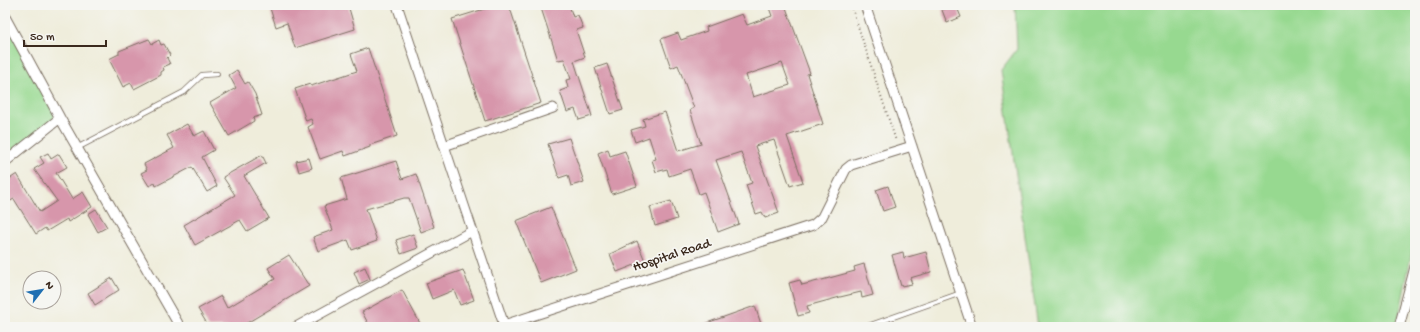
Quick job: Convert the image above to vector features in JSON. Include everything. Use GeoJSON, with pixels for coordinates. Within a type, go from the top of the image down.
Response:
{"type":"FeatureCollection","features":[{"type":"Feature","properties":{"kind":"street","name":"Hospital Road"},"geometry":{"type":"LineString","coordinates":[[397,5],[505,326],[813,225],[822,217],[846,169],[912,146]]}},
{"type":"Feature","properties":{"kind":"street"},"geometry":{"type":"LineString","coordinates":[[865,5],[972,327]]}},
{"type":"Feature","properties":{"kind":"street"},"geometry":{"type":"LineString","coordinates":[[5,17],[60,118],[180,327]]}},
{"type":"Feature","properties":{"kind":"street"},"geometry":{"type":"LineString","coordinates":[[444,146],[553,108]]}},
{"type":"Feature","properties":{"kind":"street"},"geometry":{"type":"LineString","coordinates":[[5,162],[60,118]]}},
{"type":"Feature","properties":{"kind":"street"},"geometry":{"type":"LineString","coordinates":[[296,327],[472,231]]}},
{"type":"Feature","properties":{"kind":"street"},"geometry":{"type":"LineString","coordinates":[[1400,327],[1415,267]]}},
{"type":"Feature","properties":{"kind":"lane"},"geometry":{"type":"LineString","coordinates":[[78,148],[184,92],[202,75],[217,74]]}},
{"type":"Feature","properties":{"kind":"lane"},"geometry":{"type":"LineString","coordinates":[[865,327],[961,293]]}},
{"type":"Feature","properties":{"kind":"path"},"geometry":{"type":"LineString","coordinates":[[851,5],[899,150]]}},
{"type":"Feature","properties":{"kind":"green space"},"geometry":{"type":"Polygon","coordinates":[[[1015,5],[1415,5],[1415,236],[1397,327],[1038,327],[1001,70],[1017,49],[1015,5]]]}},
{"type":"Feature","properties":{"kind":"green space"},"geometry":{"type":"Polygon","coordinates":[[[5,14],[60,118],[5,160],[5,14]]]}},
{"type":"Feature","properties":{"kind":"building"},"geometry":{"type":"Polygon","coordinates":[[[269,5],[348,5],[355,29],[295,48],[287,23],[276,27],[269,5]]]}},
{"type":"Feature","properties":{"kind":"building"},"geometry":{"type":"Polygon","coordinates":[[[497,5],[509,5],[541,103],[485,121],[452,19],[497,5]]]}},
{"type":"Feature","properties":{"kind":"building"},"geometry":{"type":"Polygon","coordinates":[[[540,5],[569,5],[573,17],[578,15],[583,28],[576,30],[585,57],[574,61],[592,116],[579,120],[575,109],[567,112],[560,91],[568,88],[566,80],[571,79],[564,59],[558,60],[540,5]]]}},
{"type":"Feature","properties":{"kind":"building"},"geometry":{"type":"Polygon","coordinates":[[[768,5],[785,5],[810,73],[807,74],[823,124],[787,136],[803,182],[790,186],[774,140],[755,146],[779,213],[765,218],[762,212],[756,214],[746,185],[752,183],[741,152],[716,160],[739,224],[718,232],[704,192],[699,194],[690,169],[669,176],[667,169],[656,172],[652,160],[656,159],[649,137],[635,142],[631,130],[645,126],[643,119],[665,112],[678,151],[701,144],[690,110],[694,108],[678,65],[671,68],[661,39],[678,33],[681,40],[707,31],[706,27],[742,14],[747,25],[772,16],[768,5]],[[782,63],[746,75],[753,97],[790,85],[782,63]]]}},
{"type":"Feature","properties":{"kind":"building"},"geometry":{"type":"Polygon","coordinates":[[[956,5],[961,17],[947,23],[942,10],[956,5]]]}},
{"type":"Feature","properties":{"kind":"building"},"geometry":{"type":"Polygon","coordinates":[[[149,39],[152,44],[159,40],[161,45],[164,44],[170,55],[167,58],[170,64],[163,67],[164,70],[161,72],[161,75],[134,89],[131,83],[123,87],[109,59],[119,54],[119,51],[149,39]]]}},
{"type":"Feature","properties":{"kind":"building"},"geometry":{"type":"Polygon","coordinates":[[[368,48],[397,136],[370,145],[370,147],[345,156],[343,151],[320,159],[308,127],[313,124],[311,119],[306,121],[295,89],[310,84],[311,86],[357,71],[351,54],[368,48]]]}},
{"type":"Feature","properties":{"kind":"building"},"geometry":{"type":"Polygon","coordinates":[[[607,64],[623,110],[610,114],[595,68],[607,64]]]}},
{"type":"Feature","properties":{"kind":"building"},"geometry":{"type":"Polygon","coordinates":[[[237,70],[245,84],[248,82],[255,94],[262,115],[253,118],[254,121],[229,136],[210,103],[236,88],[229,75],[237,70]]]}},
{"type":"Feature","properties":{"kind":"building"},"geometry":{"type":"Polygon","coordinates":[[[187,124],[194,136],[204,131],[214,150],[202,157],[217,186],[207,192],[192,167],[156,186],[155,183],[149,186],[141,173],[147,170],[144,164],[174,148],[167,135],[187,124]]]}},
{"type":"Feature","properties":{"kind":"building"},"geometry":{"type":"Polygon","coordinates":[[[569,138],[584,182],[571,186],[568,175],[559,178],[548,144],[569,138]]]}},
{"type":"Feature","properties":{"kind":"building"},"geometry":{"type":"Polygon","coordinates":[[[608,149],[610,156],[625,151],[637,186],[612,194],[598,153],[608,149]]]}},
{"type":"Feature","properties":{"kind":"building"},"geometry":{"type":"Polygon","coordinates":[[[48,153],[51,159],[59,154],[67,167],[56,173],[72,199],[83,192],[92,207],[68,222],[67,219],[47,231],[45,228],[36,234],[14,199],[5,204],[5,182],[17,174],[40,212],[57,201],[34,169],[44,163],[40,157],[48,153]]]}},
{"type":"Feature","properties":{"kind":"building"},"geometry":{"type":"Polygon","coordinates":[[[262,155],[266,163],[244,176],[269,218],[247,231],[240,220],[195,245],[184,225],[235,195],[223,177],[262,155]]]}},
{"type":"Feature","properties":{"kind":"building"},"geometry":{"type":"Polygon","coordinates":[[[309,158],[312,168],[299,172],[296,161],[309,158]]]}},
{"type":"Feature","properties":{"kind":"building"},"geometry":{"type":"Polygon","coordinates":[[[396,161],[402,179],[416,174],[434,227],[421,232],[409,198],[404,198],[366,209],[377,241],[352,250],[348,240],[318,251],[313,237],[333,230],[324,206],[347,199],[341,178],[396,161]]]}},
{"type":"Feature","properties":{"kind":"building"},"geometry":{"type":"Polygon","coordinates":[[[888,186],[895,207],[883,211],[876,190],[888,186]]]}},
{"type":"Feature","properties":{"kind":"building"},"geometry":{"type":"Polygon","coordinates":[[[671,201],[677,219],[655,226],[650,207],[671,201]]]}},
{"type":"Feature","properties":{"kind":"building"},"geometry":{"type":"Polygon","coordinates":[[[551,207],[576,269],[541,283],[516,221],[551,207]]]}},
{"type":"Feature","properties":{"kind":"building"},"geometry":{"type":"Polygon","coordinates":[[[96,209],[107,227],[98,232],[88,214],[96,209]]]}},
{"type":"Feature","properties":{"kind":"building"},"geometry":{"type":"Polygon","coordinates":[[[413,234],[418,248],[401,254],[396,240],[413,234]]]}},
{"type":"Feature","properties":{"kind":"building"},"geometry":{"type":"Polygon","coordinates":[[[637,241],[645,261],[617,272],[610,254],[637,241]]]}},
{"type":"Feature","properties":{"kind":"building"},"geometry":{"type":"Polygon","coordinates":[[[903,252],[904,258],[926,252],[931,272],[910,278],[912,284],[901,286],[892,255],[903,252]]]}},
{"type":"Feature","properties":{"kind":"building"},"geometry":{"type":"Polygon","coordinates":[[[289,255],[309,286],[240,327],[209,327],[198,309],[221,296],[227,308],[275,279],[268,268],[289,255]]]}},
{"type":"Feature","properties":{"kind":"building"},"geometry":{"type":"Polygon","coordinates":[[[864,264],[873,295],[862,298],[861,292],[807,306],[809,313],[798,316],[789,283],[800,280],[802,285],[822,280],[855,271],[854,267],[864,264]]]}},
{"type":"Feature","properties":{"kind":"building"},"geometry":{"type":"Polygon","coordinates":[[[365,267],[370,279],[359,284],[354,272],[365,267]]]}},
{"type":"Feature","properties":{"kind":"building"},"geometry":{"type":"Polygon","coordinates":[[[463,270],[474,300],[460,305],[454,290],[432,299],[426,283],[463,270]]]}},
{"type":"Feature","properties":{"kind":"building"},"geometry":{"type":"Polygon","coordinates":[[[112,278],[119,290],[95,305],[88,293],[112,278]]]}},
{"type":"Feature","properties":{"kind":"building"},"geometry":{"type":"Polygon","coordinates":[[[402,290],[422,327],[370,327],[362,312],[402,290]]]}},
{"type":"Feature","properties":{"kind":"building"},"geometry":{"type":"Polygon","coordinates":[[[755,306],[762,327],[701,327],[701,325],[755,306]]]}}]}
